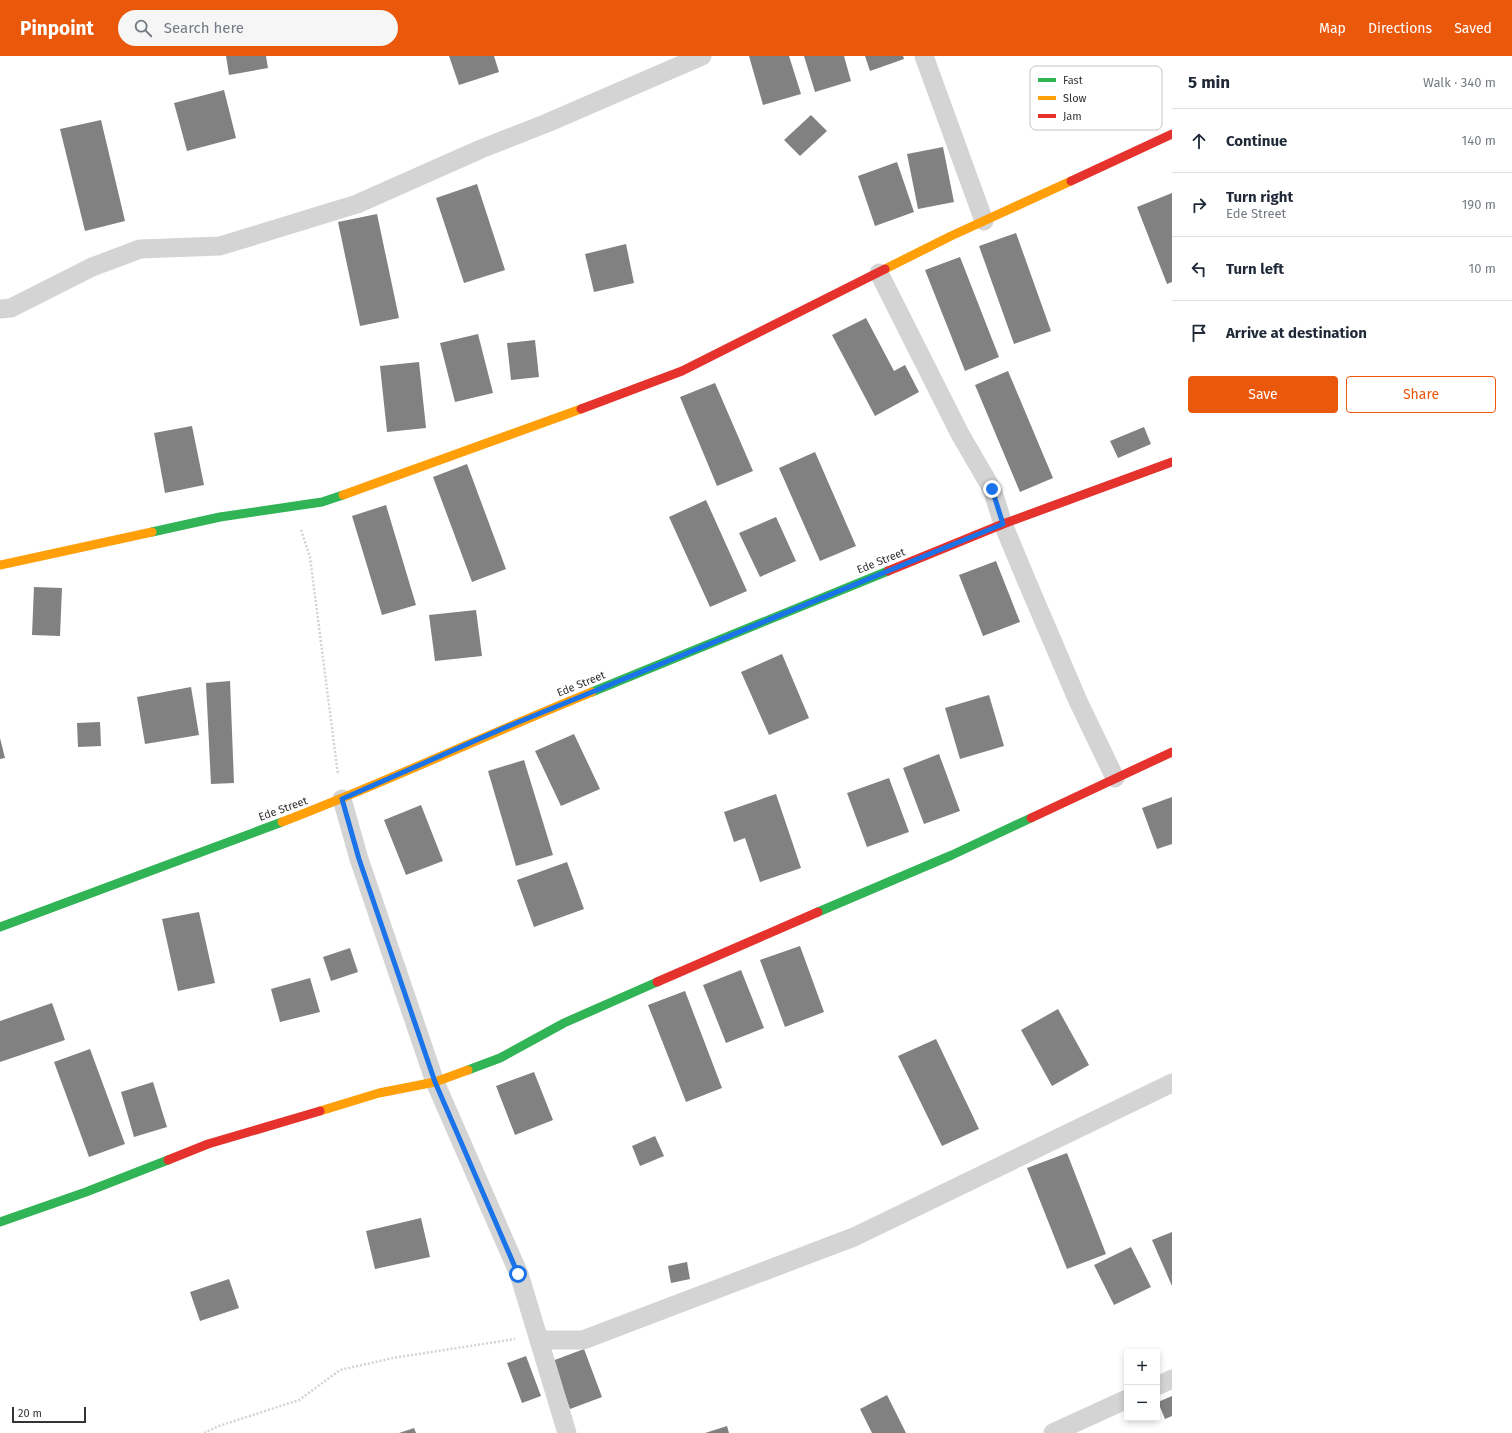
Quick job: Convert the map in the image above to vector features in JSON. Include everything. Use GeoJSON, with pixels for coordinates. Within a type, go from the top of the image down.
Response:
{"type":"FeatureCollection","features":[{"type":"Feature","properties":{"kind":"street"},"geometry":{"type":"LineString","coordinates":[[0,309],[11,308],[92,267],[140,249],[220,246],[356,204],[702,56]]}},
{"type":"Feature","properties":{"kind":"street"},"geometry":{"type":"LineString","coordinates":[[924,56],[984,221]]}},
{"type":"Feature","properties":{"kind":"street"},"geometry":{"type":"LineString","coordinates":[[0,565],[220,517],[322,502],[486,444],[682,371],[984,221],[1172,134]]}},
{"type":"Feature","properties":{"kind":"street"},"geometry":{"type":"LineString","coordinates":[[879,273],[960,434],[992,489],[1003,524],[1025,577],[1078,701],[1115,778]]}},
{"type":"Feature","properties":{"kind":"street","name":"Ede Street"},"geometry":{"type":"LineString","coordinates":[[0,927],[342,799],[504,728],[1003,524],[1172,462]]}},
{"type":"Feature","properties":{"kind":"street"},"geometry":{"type":"LineString","coordinates":[[0,1222],[86,1192],[208,1144],[379,1093],[435,1082],[500,1058],[564,1023],[762,935],[952,855],[1172,752]]}},
{"type":"Feature","properties":{"kind":"street"},"geometry":{"type":"LineString","coordinates":[[342,799],[359,859],[435,1082],[518,1274],[540,1340],[567,1433]]}},
{"type":"Feature","properties":{"kind":"street"},"geometry":{"type":"LineString","coordinates":[[540,1340],[583,1340],[854,1237],[1172,1083]]}},
{"type":"Feature","properties":{"kind":"street"},"geometry":{"type":"LineString","coordinates":[[1159,1385],[1172,1379]]}},
{"type":"Feature","properties":{"kind":"street"},"geometry":{"type":"LineString","coordinates":[[1053,1433],[1124,1400]]}},
{"type":"Feature","properties":{"kind":"path"},"geometry":{"type":"LineString","coordinates":[[293,507],[310,557],[342,799]]}},
{"type":"Feature","properties":{"kind":"path"},"geometry":{"type":"LineString","coordinates":[[204,1433],[219,1426],[299,1400],[340,1370],[393,1358],[486,1343],[520,1338],[540,1340]]}},
{"type":"Feature","properties":{"kind":"building"},"geometry":{"type":"Polygon","coordinates":[[[226,56],[266,56],[268,68],[229,75],[226,56]]]}},
{"type":"Feature","properties":{"kind":"building"},"geometry":{"type":"Polygon","coordinates":[[[449,56],[494,56],[499,72],[459,85],[449,56]]]}},
{"type":"Feature","properties":{"kind":"building"},"geometry":{"type":"Polygon","coordinates":[[[749,56],[789,56],[801,94],[763,105],[749,56]]]}},
{"type":"Feature","properties":{"kind":"building"},"geometry":{"type":"Polygon","coordinates":[[[804,56],[844,56],[851,81],[815,92],[804,56]]]}},
{"type":"Feature","properties":{"kind":"building"},"geometry":{"type":"Polygon","coordinates":[[[865,56],[903,56],[904,59],[870,71],[865,56]]]}},
{"type":"Feature","properties":{"kind":"building"},"geometry":{"type":"Polygon","coordinates":[[[224,90],[236,138],[187,151],[174,103],[224,90]]]}},
{"type":"Feature","properties":{"kind":"building"},"geometry":{"type":"Polygon","coordinates":[[[811,115],[827,131],[800,156],[784,140],[811,115]]]}},
{"type":"Feature","properties":{"kind":"building"},"geometry":{"type":"Polygon","coordinates":[[[101,120],[125,221],[85,231],[60,129],[101,120]]]}},
{"type":"Feature","properties":{"kind":"building"},"geometry":{"type":"Polygon","coordinates":[[[943,147],[954,202],[918,209],[907,154],[943,147]]]}},
{"type":"Feature","properties":{"kind":"building"},"geometry":{"type":"Polygon","coordinates":[[[897,162],[914,212],[875,226],[858,176],[897,162]]]}},
{"type":"Feature","properties":{"kind":"building"},"geometry":{"type":"Polygon","coordinates":[[[477,184],[505,270],[464,283],[436,198],[477,184]]]}},
{"type":"Feature","properties":{"kind":"building"},"geometry":{"type":"Polygon","coordinates":[[[1172,193],[1172,282],[1167,284],[1137,207],[1172,193]]]}},
{"type":"Feature","properties":{"kind":"building"},"geometry":{"type":"Polygon","coordinates":[[[377,214],[399,318],[360,326],[338,222],[377,214]]]}},
{"type":"Feature","properties":{"kind":"building"},"geometry":{"type":"Polygon","coordinates":[[[1016,233],[1051,331],[1014,344],[979,246],[1016,233]]]}},
{"type":"Feature","properties":{"kind":"building"},"geometry":{"type":"Polygon","coordinates":[[[626,244],[634,283],[594,292],[585,254],[626,244]]]}},
{"type":"Feature","properties":{"kind":"building"},"geometry":{"type":"Polygon","coordinates":[[[960,257],[999,357],[965,371],[925,270],[960,257]]]}},
{"type":"Feature","properties":{"kind":"building"},"geometry":{"type":"Polygon","coordinates":[[[866,318],[894,371],[905,365],[919,392],[875,416],[832,335],[866,318]]]}},
{"type":"Feature","properties":{"kind":"building"},"geometry":{"type":"Polygon","coordinates":[[[478,334],[493,393],[455,402],[440,343],[478,334]]]}},
{"type":"Feature","properties":{"kind":"building"},"geometry":{"type":"Polygon","coordinates":[[[535,340],[539,377],[511,380],[507,343],[535,340]]]}},
{"type":"Feature","properties":{"kind":"building"},"geometry":{"type":"Polygon","coordinates":[[[419,362],[426,428],[387,432],[380,366],[419,362]]]}},
{"type":"Feature","properties":{"kind":"building"},"geometry":{"type":"Polygon","coordinates":[[[1008,371],[1053,478],[1020,492],[975,385],[1008,371]]]}},
{"type":"Feature","properties":{"kind":"building"},"geometry":{"type":"Polygon","coordinates":[[[715,383],[753,471],[717,486],[680,397],[715,383]]]}},
{"type":"Feature","properties":{"kind":"building"},"geometry":{"type":"Polygon","coordinates":[[[192,426],[204,485],[165,493],[154,433],[192,426]]]}},
{"type":"Feature","properties":{"kind":"building"},"geometry":{"type":"Polygon","coordinates":[[[1144,427],[1151,444],[1118,458],[1110,441],[1144,427]]]}},
{"type":"Feature","properties":{"kind":"building"},"geometry":{"type":"Polygon","coordinates":[[[815,452],[856,546],[820,561],[779,468],[815,452]]]}},
{"type":"Feature","properties":{"kind":"building"},"geometry":{"type":"Polygon","coordinates":[[[467,464],[506,569],[472,582],[433,477],[467,464]]]}},
{"type":"Feature","properties":{"kind":"building"},"geometry":{"type":"Polygon","coordinates":[[[706,500],[747,591],[710,607],[669,517],[706,500]]]}},
{"type":"Feature","properties":{"kind":"building"},"geometry":{"type":"Polygon","coordinates":[[[386,505],[416,605],[382,615],[352,516],[386,505]]]}},
{"type":"Feature","properties":{"kind":"building"},"geometry":{"type":"Polygon","coordinates":[[[776,517],[796,561],[760,577],[739,533],[776,517]]]}},
{"type":"Feature","properties":{"kind":"building"},"geometry":{"type":"Polygon","coordinates":[[[996,561],[1020,622],[983,636],[959,575],[996,561]]]}},
{"type":"Feature","properties":{"kind":"building"},"geometry":{"type":"Polygon","coordinates":[[[34,587],[62,588],[60,636],[32,635],[34,587]]]}},
{"type":"Feature","properties":{"kind":"building"},"geometry":{"type":"Polygon","coordinates":[[[476,610],[482,656],[435,661],[429,615],[476,610]]]}},
{"type":"Feature","properties":{"kind":"building"},"geometry":{"type":"Polygon","coordinates":[[[782,654],[809,718],[769,735],[741,672],[782,654]]]}},
{"type":"Feature","properties":{"kind":"building"},"geometry":{"type":"Polygon","coordinates":[[[230,681],[234,783],[211,784],[206,683],[230,681]]]}},
{"type":"Feature","properties":{"kind":"building"},"geometry":{"type":"Polygon","coordinates":[[[191,687],[199,735],[145,744],[137,697],[191,687]]]}},
{"type":"Feature","properties":{"kind":"building"},"geometry":{"type":"Polygon","coordinates":[[[989,695],[1004,746],[960,759],[945,708],[989,695]]]}},
{"type":"Feature","properties":{"kind":"building"},"geometry":{"type":"Polygon","coordinates":[[[100,722],[101,746],[78,747],[77,723],[100,722]]]}},
{"type":"Feature","properties":{"kind":"building"},"geometry":{"type":"Polygon","coordinates":[[[574,734],[600,789],[561,806],[535,751],[574,734]]]}},
{"type":"Feature","properties":{"kind":"building"},"geometry":{"type":"Polygon","coordinates":[[[0,738],[5,758],[0,759],[0,738]]]}},
{"type":"Feature","properties":{"kind":"building"},"geometry":{"type":"Polygon","coordinates":[[[939,754],[960,811],[924,824],[903,768],[939,754]]]}},
{"type":"Feature","properties":{"kind":"building"},"geometry":{"type":"Polygon","coordinates":[[[524,760],[553,855],[516,866],[488,771],[524,760]]]}},
{"type":"Feature","properties":{"kind":"building"},"geometry":{"type":"Polygon","coordinates":[[[889,778],[909,832],[867,847],[847,793],[889,778]]]}},
{"type":"Feature","properties":{"kind":"building"},"geometry":{"type":"Polygon","coordinates":[[[776,794],[801,868],[760,882],[745,838],[734,842],[724,812],[776,794]]]}},
{"type":"Feature","properties":{"kind":"building"},"geometry":{"type":"Polygon","coordinates":[[[1172,797],[1172,844],[1157,849],[1142,808],[1172,797]]]}},
{"type":"Feature","properties":{"kind":"building"},"geometry":{"type":"Polygon","coordinates":[[[421,805],[443,861],[406,875],[384,820],[421,805]]]}},
{"type":"Feature","properties":{"kind":"building"},"geometry":{"type":"Polygon","coordinates":[[[567,862],[584,909],[534,927],[517,880],[567,862]]]}},
{"type":"Feature","properties":{"kind":"building"},"geometry":{"type":"Polygon","coordinates":[[[199,912],[215,983],[178,991],[162,919],[199,912]]]}},
{"type":"Feature","properties":{"kind":"building"},"geometry":{"type":"Polygon","coordinates":[[[800,946],[824,1012],[785,1027],[760,960],[800,946]]]}},
{"type":"Feature","properties":{"kind":"building"},"geometry":{"type":"Polygon","coordinates":[[[350,948],[358,972],[331,981],[323,957],[350,948]]]}},
{"type":"Feature","properties":{"kind":"building"},"geometry":{"type":"Polygon","coordinates":[[[741,970],[764,1028],[726,1043],[703,985],[741,970]]]}},
{"type":"Feature","properties":{"kind":"building"},"geometry":{"type":"Polygon","coordinates":[[[310,978],[320,1012],[280,1022],[271,989],[310,978]]]}},
{"type":"Feature","properties":{"kind":"building"},"geometry":{"type":"Polygon","coordinates":[[[685,991],[722,1088],[686,1102],[648,1005],[685,991]]]}},
{"type":"Feature","properties":{"kind":"building"},"geometry":{"type":"Polygon","coordinates":[[[52,1003],[65,1040],[0,1062],[0,1021],[52,1003]]]}},
{"type":"Feature","properties":{"kind":"building"},"geometry":{"type":"Polygon","coordinates":[[[1058,1009],[1089,1065],[1052,1086],[1021,1030],[1058,1009]]]}},
{"type":"Feature","properties":{"kind":"building"},"geometry":{"type":"Polygon","coordinates":[[[936,1039],[979,1129],[942,1146],[898,1056],[936,1039]]]}},
{"type":"Feature","properties":{"kind":"building"},"geometry":{"type":"Polygon","coordinates":[[[90,1049],[125,1144],[89,1157],[54,1062],[90,1049]]]}},
{"type":"Feature","properties":{"kind":"building"},"geometry":{"type":"Polygon","coordinates":[[[534,1072],[553,1120],[515,1135],[496,1086],[534,1072]]]}},
{"type":"Feature","properties":{"kind":"building"},"geometry":{"type":"Polygon","coordinates":[[[153,1082],[167,1127],[134,1137],[121,1092],[153,1082]]]}},
{"type":"Feature","properties":{"kind":"building"},"geometry":{"type":"Polygon","coordinates":[[[655,1136],[664,1156],[640,1166],[632,1146],[655,1136]]]}},
{"type":"Feature","properties":{"kind":"building"},"geometry":{"type":"Polygon","coordinates":[[[1067,1153],[1106,1254],[1067,1269],[1027,1168],[1067,1153]]]}},
{"type":"Feature","properties":{"kind":"building"},"geometry":{"type":"Polygon","coordinates":[[[421,1218],[430,1257],[375,1269],[366,1231],[421,1218]]]}},
{"type":"Feature","properties":{"kind":"building"},"geometry":{"type":"Polygon","coordinates":[[[1172,1232],[1172,1286],[1152,1240],[1172,1232]]]}},
{"type":"Feature","properties":{"kind":"building"},"geometry":{"type":"Polygon","coordinates":[[[1131,1247],[1151,1287],[1114,1305],[1094,1265],[1131,1247]]]}},
{"type":"Feature","properties":{"kind":"building"},"geometry":{"type":"Polygon","coordinates":[[[687,1262],[690,1279],[671,1283],[668,1266],[687,1262]]]}},
{"type":"Feature","properties":{"kind":"building"},"geometry":{"type":"Polygon","coordinates":[[[229,1279],[239,1308],[200,1321],[190,1292],[229,1279]]]}},
{"type":"Feature","properties":{"kind":"building"},"geometry":{"type":"Polygon","coordinates":[[[584,1349],[602,1397],[570,1409],[552,1361],[584,1349]]]}},
{"type":"Feature","properties":{"kind":"building"},"geometry":{"type":"Polygon","coordinates":[[[526,1356],[541,1396],[522,1403],[507,1363],[526,1356]]]}},
{"type":"Feature","properties":{"kind":"building"},"geometry":{"type":"Polygon","coordinates":[[[887,1395],[906,1433],[872,1433],[860,1409],[887,1395]]]}},
{"type":"Feature","properties":{"kind":"building"},"geometry":{"type":"Polygon","coordinates":[[[1172,1396],[1172,1416],[1165,1419],[1160,1407],[1160,1401],[1172,1396]]]}},
{"type":"Feature","properties":{"kind":"building"},"geometry":{"type":"Polygon","coordinates":[[[727,1426],[729,1433],[705,1433],[727,1426]]]}},
{"type":"Feature","properties":{"kind":"building"},"geometry":{"type":"Polygon","coordinates":[[[414,1428],[416,1433],[399,1433],[414,1428]]]}},
{"type":"Feature","properties":{"kind":"traffic: fast"},"geometry":{"type":"LineString","coordinates":[[152,532],[220,517],[322,502],[343,495]]}},
{"type":"Feature","properties":{"kind":"traffic: fast"},"geometry":{"type":"LineString","coordinates":[[592,692],[888,571]]}},
{"type":"Feature","properties":{"kind":"traffic: fast"},"geometry":{"type":"LineString","coordinates":[[818,912],[952,855],[1031,818]]}},
{"type":"Feature","properties":{"kind":"traffic: fast"},"geometry":{"type":"LineString","coordinates":[[0,927],[282,822]]}},
{"type":"Feature","properties":{"kind":"traffic: fast"},"geometry":{"type":"LineString","coordinates":[[468,1070],[500,1058],[564,1023],[657,982]]}},
{"type":"Feature","properties":{"kind":"traffic: fast"},"geometry":{"type":"LineString","coordinates":[[0,1222],[86,1192],[168,1160]]}},
{"type":"Feature","properties":{"kind":"traffic: slow"},"geometry":{"type":"LineString","coordinates":[[885,269],[951,236],[1071,181]]}},
{"type":"Feature","properties":{"kind":"traffic: slow"},"geometry":{"type":"LineString","coordinates":[[343,495],[581,409]]}},
{"type":"Feature","properties":{"kind":"traffic: slow"},"geometry":{"type":"LineString","coordinates":[[0,565],[152,532]]}},
{"type":"Feature","properties":{"kind":"traffic: slow"},"geometry":{"type":"LineString","coordinates":[[282,822],[360,791],[592,692]]}},
{"type":"Feature","properties":{"kind":"traffic: slow"},"geometry":{"type":"LineString","coordinates":[[320,1111],[379,1093],[435,1082],[468,1070]]}},
{"type":"Feature","properties":{"kind":"traffic: jam"},"geometry":{"type":"LineString","coordinates":[[1071,181],[1172,134]]}},
{"type":"Feature","properties":{"kind":"traffic: jam"},"geometry":{"type":"LineString","coordinates":[[581,409],[682,371],[885,269]]}},
{"type":"Feature","properties":{"kind":"traffic: jam"},"geometry":{"type":"LineString","coordinates":[[888,571],[1003,524],[1172,462]]}},
{"type":"Feature","properties":{"kind":"traffic: jam"},"geometry":{"type":"LineString","coordinates":[[1031,818],[1172,752]]}},
{"type":"Feature","properties":{"kind":"traffic: jam"},"geometry":{"type":"LineString","coordinates":[[657,982],[818,912]]}},
{"type":"Feature","properties":{"kind":"traffic: jam"},"geometry":{"type":"LineString","coordinates":[[168,1160],[208,1144],[320,1111]]}},
{"type":"Feature","properties":{"kind":"route"},"geometry":{"type":"LineString","coordinates":[[518,1274],[435,1082],[359,859],[342,799],[504,728],[1003,524],[992,489]]}}]}
